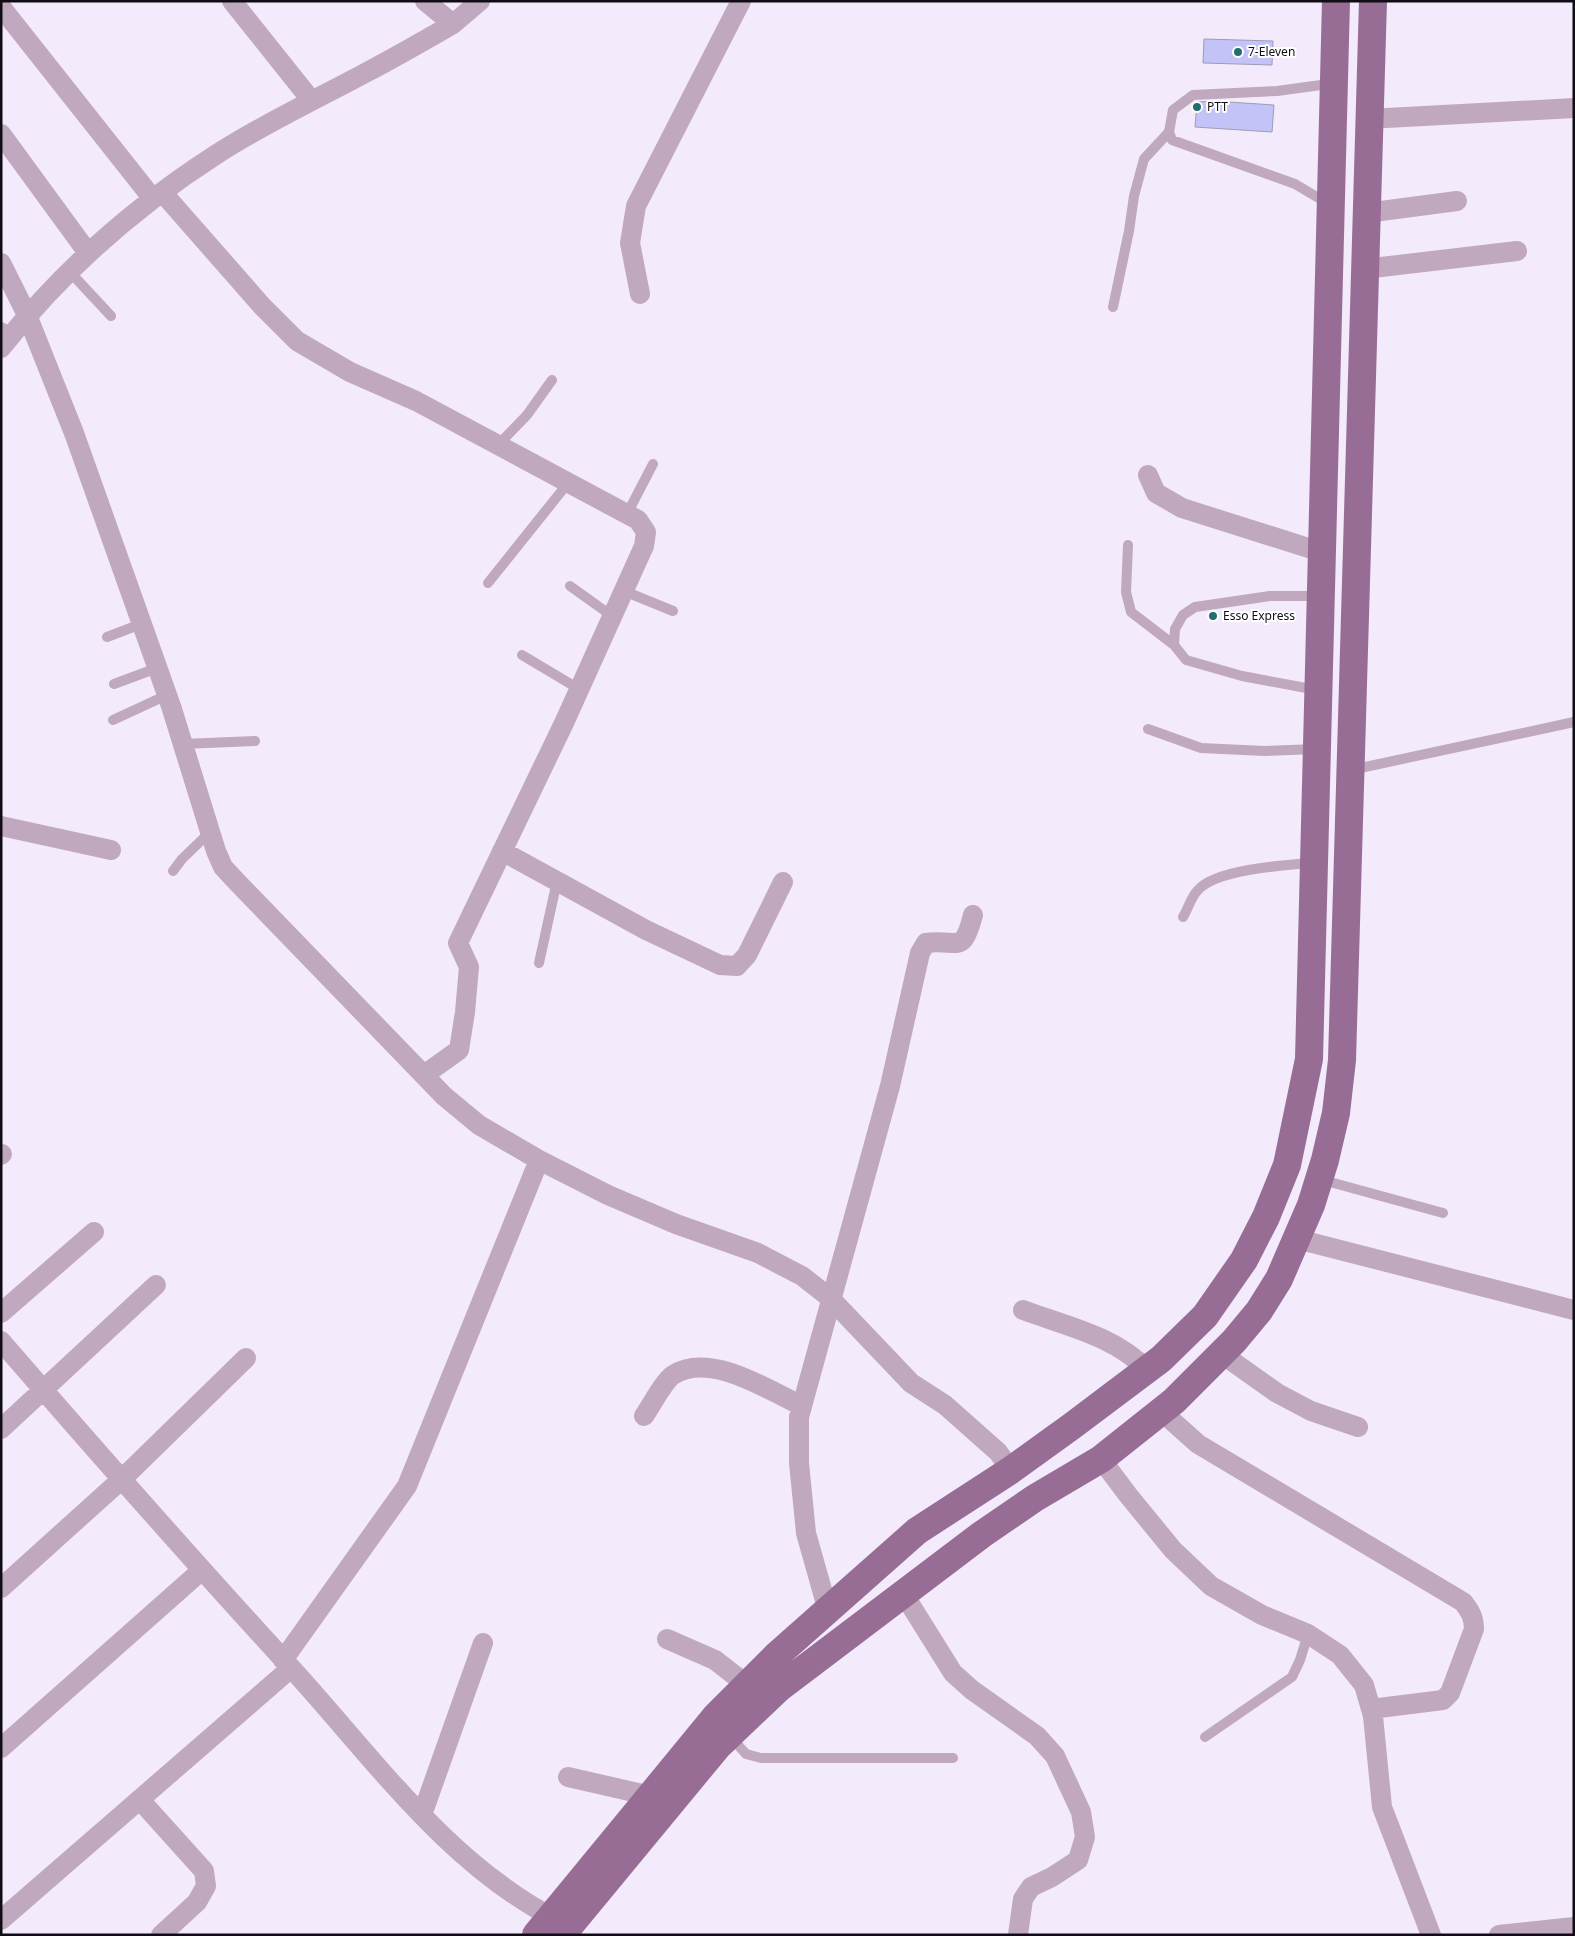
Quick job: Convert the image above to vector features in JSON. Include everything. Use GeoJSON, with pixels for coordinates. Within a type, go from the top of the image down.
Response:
{"type":"FeatureCollection","features":[{"type":"Feature","properties":{"kind":"main road"},"geometry":{"type":"LineString","coordinates":[[560,1930],[651,1796],[716,1716],[747,1685],[917,1531],[1011,1470],[1147,1370],[1161,1359],[1204,1316],[1244,1260],[1266,1217],[1287,1166],[1309,1060],[1336,1]]}},
{"type":"Feature","properties":{"kind":"main road"},"geometry":{"type":"LineString","coordinates":[[560,1930],[729,1736],[778,1688],[981,1535],[1035,1498],[1101,1459],[1161,1411],[1222,1354],[1259,1311],[1279,1279],[1297,1239],[1319,1180],[1336,1113],[1342,1060],[1368,120],[1373,1]]}},
{"type":"Feature","properties":{"kind":"street"},"geometry":{"type":"LineString","coordinates":[[232,1],[311,100]]}},
{"type":"Feature","properties":{"kind":"street"},"geometry":{"type":"LineString","coordinates":[[425,1],[453,24]]}},
{"type":"Feature","properties":{"kind":"street"},"geometry":{"type":"LineString","coordinates":[[5,336],[88,254],[158,195],[218,153],[311,100],[367,73],[453,24],[480,1]]}},
{"type":"Feature","properties":{"kind":"street"},"geometry":{"type":"LineString","coordinates":[[640,294],[630,243],[636,206],[741,1]]}},
{"type":"Feature","properties":{"kind":"street"},"geometry":{"type":"LineString","coordinates":[[1,7],[158,195],[262,306],[297,340],[350,372],[416,401],[638,520],[646,532],[644,546],[580,689],[458,943],[469,967],[465,1012],[458,1050],[424,1075]]}},
{"type":"Feature","properties":{"kind":"street"},"geometry":{"type":"LineString","coordinates":[[1368,120],[1574,108]]}},
{"type":"Feature","properties":{"kind":"street"},"geometry":{"type":"LineString","coordinates":[[1,134],[88,254]]}},
{"type":"Feature","properties":{"kind":"street"},"geometry":{"type":"LineString","coordinates":[[1366,213],[1457,201]]}},
{"type":"Feature","properties":{"kind":"street"},"geometry":{"type":"LineString","coordinates":[[1364,269],[1518,251]]}},
{"type":"Feature","properties":{"kind":"street"},"geometry":{"type":"LineString","coordinates":[[1,263],[26,315],[74,433],[168,696],[210,832],[224,866],[236,881],[444,1096],[479,1125],[540,1160],[608,1195],[676,1224],[758,1253],[802,1276],[830,1298],[911,1383],[946,1405],[998,1452],[1011,1470]]}},
{"type":"Feature","properties":{"kind":"street"},"geometry":{"type":"LineString","coordinates":[[1148,476],[1156,493],[1182,508],[1321,552]]}},
{"type":"Feature","properties":{"kind":"street"},"geometry":{"type":"LineString","coordinates":[[1,826],[111,850]]}},
{"type":"Feature","properties":{"kind":"street"},"geometry":{"type":"LineString","coordinates":[[502,851],[646,930],[720,965],[737,966],[747,955],[783,882]]}},
{"type":"Feature","properties":{"kind":"street"},"geometry":{"type":"LineString","coordinates":[[828,1611],[806,1534],[799,1462],[799,1417],[830,1298],[890,1086],[920,953],[926,943],[935,941],[950,945],[963,941],[968,935],[972,915]]}},
{"type":"Feature","properties":{"kind":"street"},"geometry":{"type":"LineString","coordinates":[[1,1920],[141,1800],[287,1664],[407,1486],[540,1160]]}},
{"type":"Feature","properties":{"kind":"street"},"geometry":{"type":"LineString","coordinates":[[1,1313],[94,1232]]}},
{"type":"Feature","properties":{"kind":"street"},"geometry":{"type":"LineString","coordinates":[[1297,1239],[1574,1310]]}},
{"type":"Feature","properties":{"kind":"street"},"geometry":{"type":"LineString","coordinates":[[1,1429],[156,1285]]}},
{"type":"Feature","properties":{"kind":"street"},"geometry":{"type":"LineString","coordinates":[[1023,1310],[1107,1340],[1132,1354],[1147,1370]]}},
{"type":"Feature","properties":{"kind":"street"},"geometry":{"type":"LineString","coordinates":[[1,1341],[122,1480],[422,1815],[488,1877],[560,1930]]}},
{"type":"Feature","properties":{"kind":"street"},"geometry":{"type":"LineString","coordinates":[[1222,1354],[1294,1402],[1311,1411],[1358,1427]]}},
{"type":"Feature","properties":{"kind":"street"},"geometry":{"type":"LineString","coordinates":[[1,1588],[122,1480],[246,1358]]}},
{"type":"Feature","properties":{"kind":"street"},"geometry":{"type":"LineString","coordinates":[[644,1416],[671,1376],[685,1370],[705,1368],[728,1371],[802,1406]]}},
{"type":"Feature","properties":{"kind":"street"},"geometry":{"type":"LineString","coordinates":[[1161,1411],[1198,1444],[1322,1516],[1462,1602],[1471,1612],[1474,1619],[1474,1628],[1450,1693],[1443,1700],[1371,1709]]}},
{"type":"Feature","properties":{"kind":"street"},"geometry":{"type":"LineString","coordinates":[[1101,1459],[1173,1550],[1211,1586],[1262,1615],[1308,1634],[1340,1655],[1364,1685],[1371,1709],[1382,1807],[1431,1935]]}},
{"type":"Feature","properties":{"kind":"street"},"geometry":{"type":"LineString","coordinates":[[1,1748],[202,1570]]}},
{"type":"Feature","properties":{"kind":"street"},"geometry":{"type":"LineString","coordinates":[[903,1593],[953,1673],[972,1690],[1037,1736],[1055,1756],[1081,1812],[1084,1837],[1078,1860],[1052,1877],[1031,1887],[1023,1899],[1018,1935]]}},
{"type":"Feature","properties":{"kind":"street"},"geometry":{"type":"LineString","coordinates":[[667,1639],[715,1660],[747,1685]]}},
{"type":"Feature","properties":{"kind":"street"},"geometry":{"type":"LineString","coordinates":[[422,1815],[483,1643]]}},
{"type":"Feature","properties":{"kind":"street"},"geometry":{"type":"LineString","coordinates":[[568,1777],[651,1796]]}},
{"type":"Feature","properties":{"kind":"street"},"geometry":{"type":"LineString","coordinates":[[141,1800],[204,1871],[206,1886],[197,1902],[161,1935]]}},
{"type":"Feature","properties":{"kind":"street"},"geometry":{"type":"LineString","coordinates":[[1499,1935],[1574,1927]]}},
{"type":"Feature","properties":{"kind":"lane"},"geometry":{"type":"LineString","coordinates":[[1330,204],[1295,184],[1172,140],[1169,132],[1173,110],[1194,95],[1277,91],[1321,85],[1334,77]]}},
{"type":"Feature","properties":{"kind":"lane"},"geometry":{"type":"LineString","coordinates":[[1114,307],[1134,196],[1144,159],[1169,132]]}},
{"type":"Feature","properties":{"kind":"lane"},"geometry":{"type":"LineString","coordinates":[[70,272],[111,316]]}},
{"type":"Feature","properties":{"kind":"lane"},"geometry":{"type":"LineString","coordinates":[[498,445],[527,415],[552,380]]}},
{"type":"Feature","properties":{"kind":"lane"},"geometry":{"type":"LineString","coordinates":[[627,514],[653,464]]}},
{"type":"Feature","properties":{"kind":"lane"},"geometry":{"type":"LineString","coordinates":[[488,583],[568,483]]}},
{"type":"Feature","properties":{"kind":"lane"},"geometry":{"type":"LineString","coordinates":[[1128,545],[1126,592],[1131,612],[1174,645],[1186,660],[1242,676],[1318,690]]}},
{"type":"Feature","properties":{"kind":"lane"},"geometry":{"type":"LineString","coordinates":[[570,586],[612,616]]}},
{"type":"Feature","properties":{"kind":"lane"},"geometry":{"type":"LineString","coordinates":[[624,591],[673,611]]}},
{"type":"Feature","properties":{"kind":"lane"},"geometry":{"type":"LineString","coordinates":[[1174,645],[1175,629],[1182,615],[1195,607],[1270,596],[1320,596]]}},
{"type":"Feature","properties":{"kind":"lane"},"geometry":{"type":"LineString","coordinates":[[107,637],[141,624]]}},
{"type":"Feature","properties":{"kind":"lane"},"geometry":{"type":"LineString","coordinates":[[522,655],[580,689]]}},
{"type":"Feature","properties":{"kind":"lane"},"geometry":{"type":"LineString","coordinates":[[114,684],[157,668]]}},
{"type":"Feature","properties":{"kind":"lane"},"geometry":{"type":"LineString","coordinates":[[113,720],[168,696]]}},
{"type":"Feature","properties":{"kind":"lane"},"geometry":{"type":"LineString","coordinates":[[1350,770],[1574,722]]}},
{"type":"Feature","properties":{"kind":"lane"},"geometry":{"type":"LineString","coordinates":[[1148,729],[1201,748],[1265,751],[1316,748]]}},
{"type":"Feature","properties":{"kind":"lane"},"geometry":{"type":"LineString","coordinates":[[183,744],[255,741]]}},
{"type":"Feature","properties":{"kind":"lane"},"geometry":{"type":"LineString","coordinates":[[172,871],[210,832]]}},
{"type":"Feature","properties":{"kind":"lane"},"geometry":{"type":"LineString","coordinates":[[1183,917],[1198,889],[1215,879],[1262,867],[1313,863]]}},
{"type":"Feature","properties":{"kind":"lane"},"geometry":{"type":"LineString","coordinates":[[539,963],[556,881]]}},
{"type":"Feature","properties":{"kind":"lane"},"geometry":{"type":"LineString","coordinates":[[1319,1180],[1443,1213]]}},
{"type":"Feature","properties":{"kind":"lane"},"geometry":{"type":"LineString","coordinates":[[1205,1737],[1292,1677],[1300,1660],[1308,1634]]}},
{"type":"Feature","properties":{"kind":"lane"},"geometry":{"type":"LineString","coordinates":[[729,1736],[746,1754],[761,1758],[953,1758]]}},
{"type":"Feature","properties":{"kind":"building","name":"7-Eleven"},"geometry":{"type":"Polygon","coordinates":[[[1204,39],[1273,41],[1272,65],[1203,63],[1204,39]]]}},
{"type":"Feature","properties":{"kind":"building"},"geometry":{"type":"Polygon","coordinates":[[[1213,101],[1274,105],[1272,132],[1195,127],[1197,102],[1213,101]]]}},
{"type":"Feature","properties":{"kind":"place","name":"7-Eleven"},"geometry":{"type":"Point","coordinates":[1238,52]}},
{"type":"Feature","properties":{"kind":"place","name":"PTT"},"geometry":{"type":"Point","coordinates":[1197,107]}},
{"type":"Feature","properties":{"kind":"place","name":"Esso Express"},"geometry":{"type":"Point","coordinates":[1213,616]}}]}
